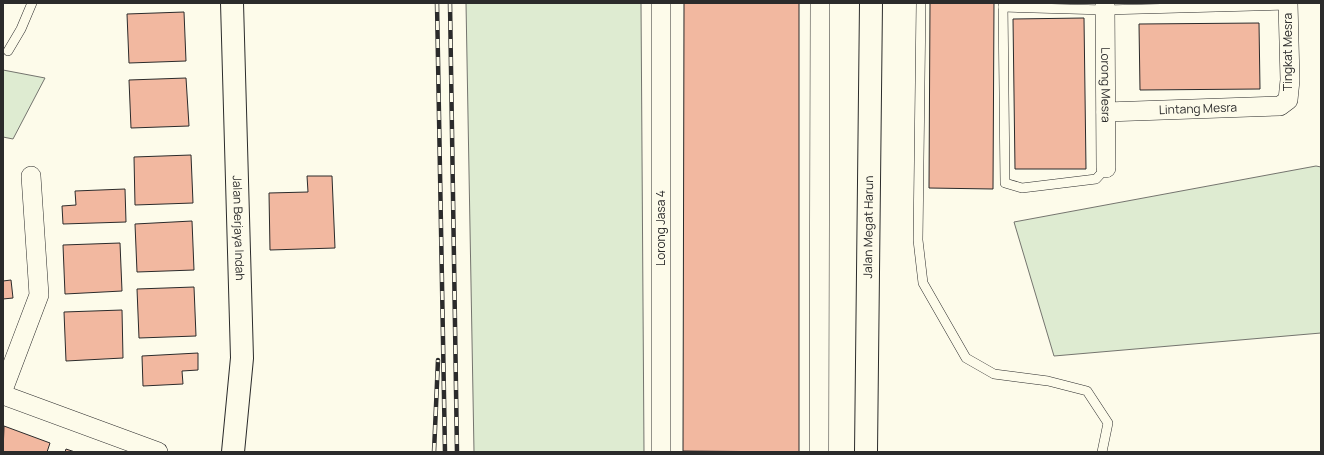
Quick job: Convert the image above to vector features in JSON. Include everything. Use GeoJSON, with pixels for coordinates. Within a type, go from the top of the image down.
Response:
{"type":"FeatureCollection","features":[{"type":"Feature","properties":{"kind":"street","name":"Jalan Berjaya Indah"},"geometry":{"type":"LineString","coordinates":[[232,3],[242,358],[233,452]]}},
{"type":"Feature","properties":{"kind":"street","name":"Lorong Jasa 4"},"geometry":{"type":"LineString","coordinates":[[661,3],[661,452]]}},
{"type":"Feature","properties":{"kind":"street"},"geometry":{"type":"LineString","coordinates":[[819,452],[820,3]]}},
{"type":"Feature","properties":{"kind":"street","name":"Jalan Megat Harun"},"geometry":{"type":"LineString","coordinates":[[866,452],[871,3]]}},
{"type":"Feature","properties":{"kind":"street","name":"Tingkat Mesra"},"geometry":{"type":"LineString","coordinates":[[1288,4],[1290,80],[1288,100]]}},
{"type":"Feature","properties":{"kind":"street","name":"Lorong Mesra"},"geometry":{"type":"LineString","coordinates":[[1106,6],[1106,168]]}},
{"type":"Feature","properties":{"kind":"street","name":"Lintang Mesra"},"geometry":{"type":"LineString","coordinates":[[1106,112],[1280,106],[1288,100]]}},
{"type":"Feature","properties":{"kind":"street"},"geometry":{"type":"LineString","coordinates":[[3,390],[39,295],[31,176]]}},
{"type":"Feature","properties":{"kind":"street"},"geometry":{"type":"LineString","coordinates":[[3,395],[158,452]]}},
{"type":"Feature","properties":{"kind":"lane"},"geometry":{"type":"LineString","coordinates":[[8,51],[21,29],[32,3]]}},
{"type":"Feature","properties":{"kind":"lane"},"geometry":{"type":"LineString","coordinates":[[921,3],[918,240],[922,283],[966,358],[994,374],[1048,381],[1087,391],[1108,423],[1102,452]]}},
{"type":"Feature","properties":{"kind":"lane"},"geometry":{"type":"LineString","coordinates":[[1106,168],[1096,179],[1022,188],[1005,184],[1003,5],[1197,6],[1288,4]]}},
{"type":"Feature","properties":{"kind":"green space"},"geometry":{"type":"Polygon","coordinates":[[[466,3],[641,3],[644,452],[474,452],[466,3]]]}},
{"type":"Feature","properties":{"kind":"green space"},"geometry":{"type":"Polygon","coordinates":[[[3,70],[45,78],[13,139],[3,137],[3,70]]]}},
{"type":"Feature","properties":{"kind":"green space"},"geometry":{"type":"Polygon","coordinates":[[[1316,166],[1321,167],[1321,333],[1054,356],[1014,222],[1316,166]]]}},
{"type":"Feature","properties":{"kind":"building"},"geometry":{"type":"Polygon","coordinates":[[[684,3],[799,3],[799,452],[683,451],[684,3]]]}},
{"type":"Feature","properties":{"kind":"building"},"geometry":{"type":"Polygon","coordinates":[[[930,3],[994,3],[993,189],[929,188],[930,3]]]}},
{"type":"Feature","properties":{"kind":"building"},"geometry":{"type":"Polygon","coordinates":[[[184,12],[186,61],[129,63],[127,14],[184,12]]]}},
{"type":"Feature","properties":{"kind":"building"},"geometry":{"type":"Polygon","coordinates":[[[1084,18],[1086,169],[1015,169],[1013,19],[1084,18]]]}},
{"type":"Feature","properties":{"kind":"building"},"geometry":{"type":"Polygon","coordinates":[[[1259,23],[1260,89],[1140,90],[1139,24],[1259,23]]]}},
{"type":"Feature","properties":{"kind":"building"},"geometry":{"type":"Polygon","coordinates":[[[186,78],[189,126],[131,128],[129,80],[186,78]]]}},
{"type":"Feature","properties":{"kind":"building"},"geometry":{"type":"Polygon","coordinates":[[[191,155],[193,203],[135,205],[134,157],[191,155]]]}},
{"type":"Feature","properties":{"kind":"building"},"geometry":{"type":"Polygon","coordinates":[[[307,176],[332,176],[335,248],[270,250],[269,193],[308,192],[307,176]]]}},
{"type":"Feature","properties":{"kind":"building"},"geometry":{"type":"Polygon","coordinates":[[[125,189],[126,222],[63,224],[62,206],[76,205],[75,191],[125,189]]]}},
{"type":"Feature","properties":{"kind":"building"},"geometry":{"type":"Polygon","coordinates":[[[192,221],[194,270],[137,272],[135,224],[192,221]]]}},
{"type":"Feature","properties":{"kind":"building"},"geometry":{"type":"Polygon","coordinates":[[[120,243],[122,291],[65,294],[63,245],[120,243]]]}},
{"type":"Feature","properties":{"kind":"building"},"geometry":{"type":"Polygon","coordinates":[[[11,280],[13,298],[3,299],[3,281],[11,280]]]}},
{"type":"Feature","properties":{"kind":"building"},"geometry":{"type":"Polygon","coordinates":[[[194,287],[196,336],[139,338],[137,289],[194,287]]]}},
{"type":"Feature","properties":{"kind":"building"},"geometry":{"type":"Polygon","coordinates":[[[122,310],[123,358],[66,361],[64,312],[122,310]]]}},
{"type":"Feature","properties":{"kind":"building"},"geometry":{"type":"Polygon","coordinates":[[[198,353],[198,370],[182,371],[183,384],[143,386],[142,356],[198,353]]]}},
{"type":"Feature","properties":{"kind":"building"},"geometry":{"type":"Polygon","coordinates":[[[4,426],[50,443],[47,452],[3,452],[4,426]]]}},
{"type":"Feature","properties":{"kind":"building"},"geometry":{"type":"Polygon","coordinates":[[[66,449],[75,452],[65,452],[66,449]]]}},
{"type":"Feature","properties":{"kind":"railway"},"geometry":{"type":"LineString","coordinates":[[437,3],[445,452]]}},
{"type":"Feature","properties":{"kind":"railway"},"geometry":{"type":"LineString","coordinates":[[450,3],[457,452]]}},
{"type":"Feature","properties":{"kind":"railway"},"geometry":{"type":"LineString","coordinates":[[434,452],[438,360]]}}]}
